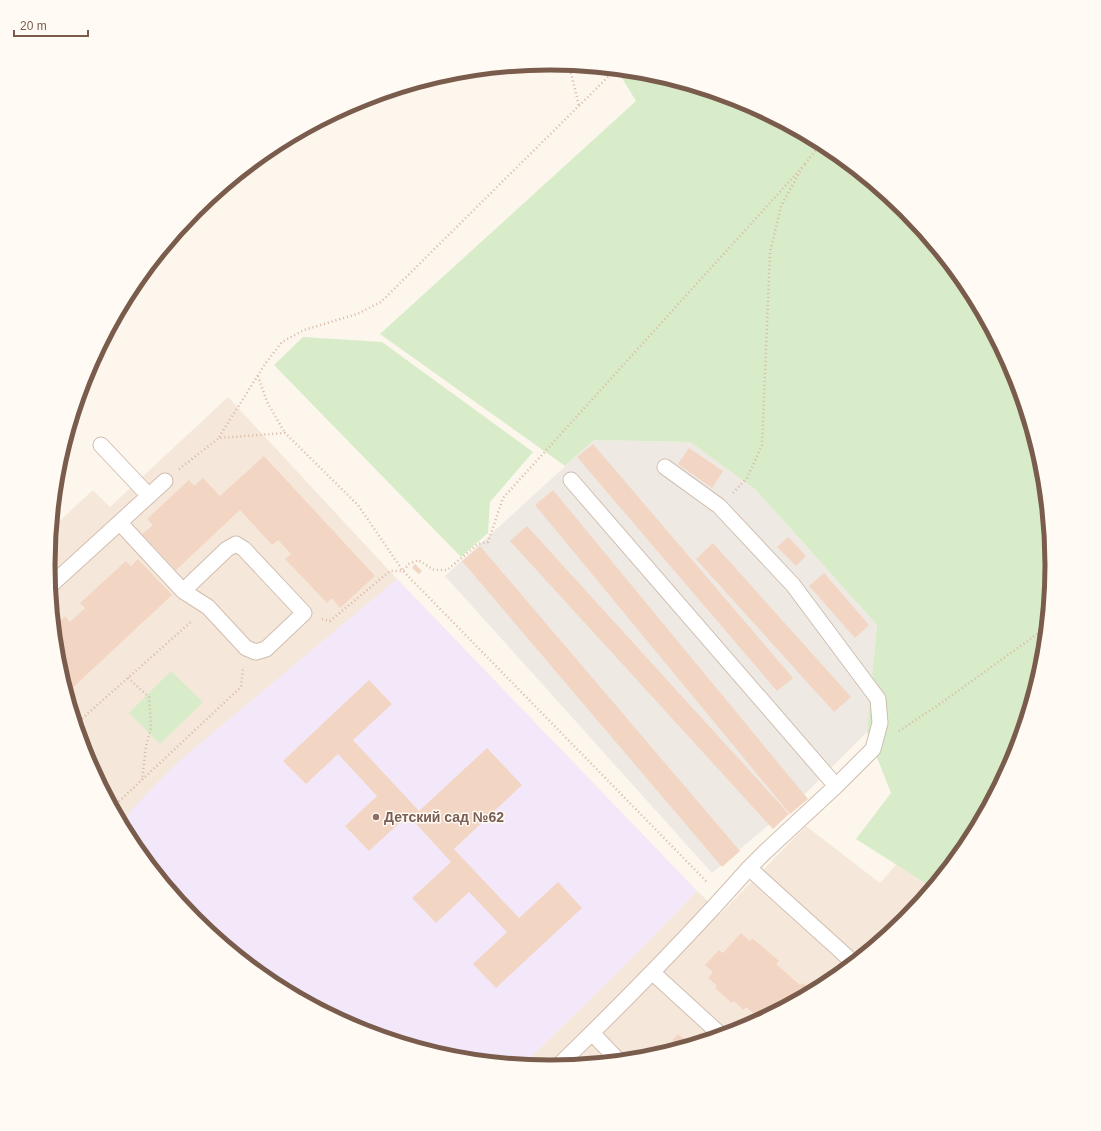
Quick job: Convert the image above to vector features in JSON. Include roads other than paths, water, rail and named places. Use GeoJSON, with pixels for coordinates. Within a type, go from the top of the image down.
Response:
{"type":"FeatureCollection","features":[{"type":"Feature","properties":{"kind":"lane"},"geometry":{"type":"LineString","coordinates":[[101,445],[149,496]]}},
{"type":"Feature","properties":{"kind":"lane"},"geometry":{"type":"LineString","coordinates":[[564,1061],[592,1034],[652,972],[723,898],[749,868],[873,749],[880,723],[878,699],[793,585],[719,506],[664,467]]}},
{"type":"Feature","properties":{"kind":"lane"},"geometry":{"type":"LineString","coordinates":[[571,480],[836,786]]}},
{"type":"Feature","properties":{"kind":"lane"},"geometry":{"type":"LineString","coordinates":[[55,581],[165,481]]}},
{"type":"Feature","properties":{"kind":"lane"},"geometry":{"type":"LineString","coordinates":[[120,523],[183,590],[208,607],[246,648],[256,652],[266,649],[304,613],[244,549],[236,544],[227,549],[183,590]]}},
{"type":"Feature","properties":{"kind":"lane"},"geometry":{"type":"LineString","coordinates":[[749,868],[851,960]]}},
{"type":"Feature","properties":{"kind":"lane"},"geometry":{"type":"LineString","coordinates":[[652,972],[718,1032]]}},
{"type":"Feature","properties":{"kind":"lane"},"geometry":{"type":"LineString","coordinates":[[592,1034],[615,1057]]}},
{"type":"Feature","properties":{"kind":"place","name":"Детский сад №62"},"geometry":{"type":"Point","coordinates":[376,817]}}]}
